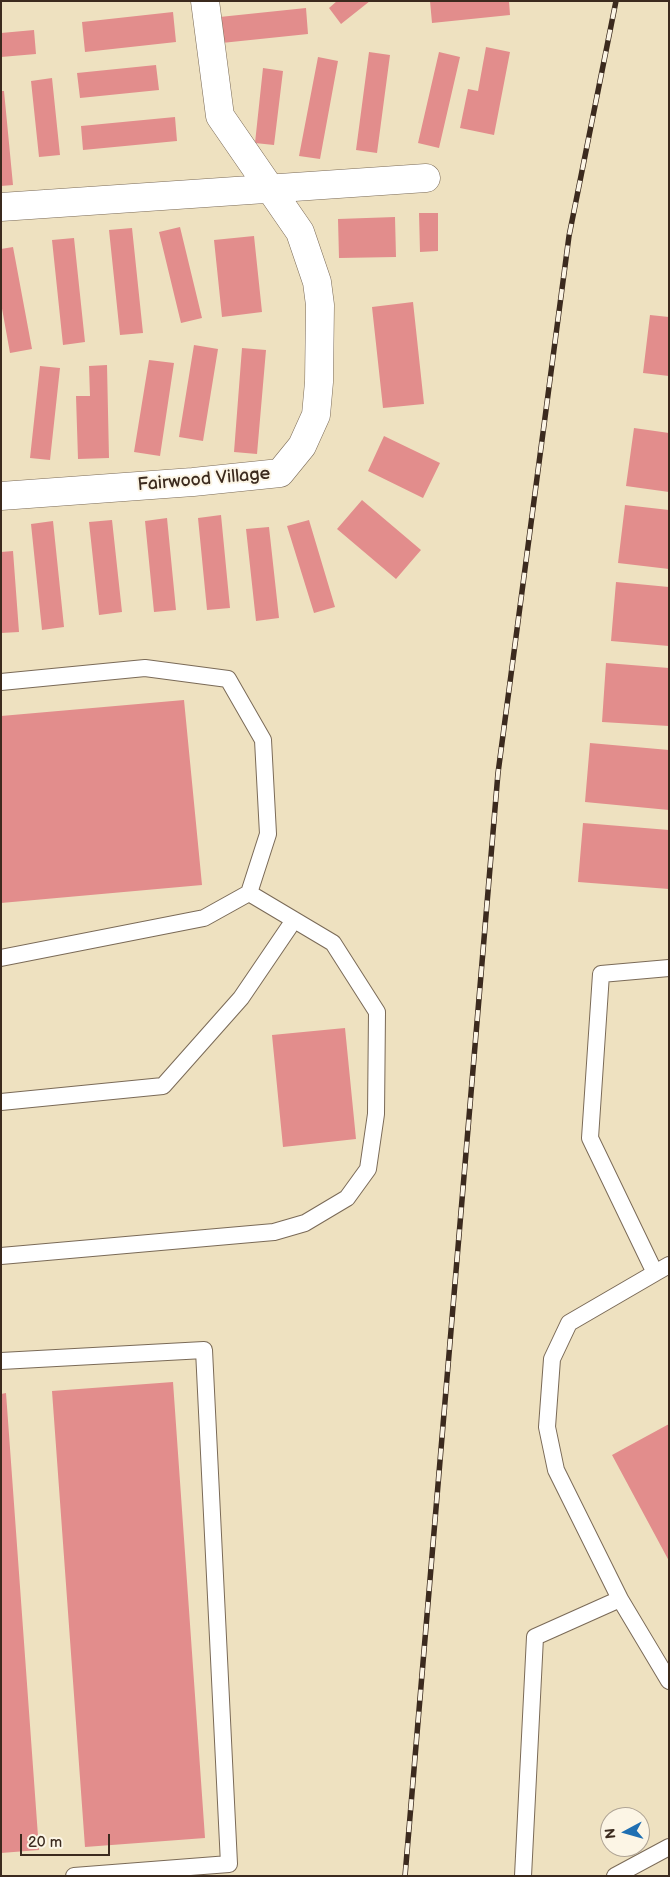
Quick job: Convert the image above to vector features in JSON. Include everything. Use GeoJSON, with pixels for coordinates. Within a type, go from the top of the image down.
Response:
{"type":"FeatureCollection","features":[{"type":"Feature","properties":{"kind":"street","name":"Fairwood Village"},"geometry":{"type":"LineString","coordinates":[[1,496],[194,482],[280,473],[302,446],[316,415],[319,382],[320,305],[317,282],[300,232],[220,116],[205,1]]}},
{"type":"Feature","properties":{"kind":"street"},"geometry":{"type":"LineString","coordinates":[[1,207],[426,178]]}},
{"type":"Feature","properties":{"kind":"lane"},"geometry":{"type":"LineString","coordinates":[[1,682],[146,668],[228,679],[264,740],[268,834],[249,893],[204,918],[1,958]]}},
{"type":"Feature","properties":{"kind":"lane"},"geometry":{"type":"LineString","coordinates":[[1,1256],[274,1232],[305,1223],[347,1198],[368,1168],[376,1114],[377,1012],[333,943],[249,893]]}},
{"type":"Feature","properties":{"kind":"lane"},"geometry":{"type":"LineString","coordinates":[[1,1102],[163,1086],[241,998],[294,920]]}},
{"type":"Feature","properties":{"kind":"lane"},"geometry":{"type":"LineString","coordinates":[[669,968],[601,974],[590,1138],[662,1269],[569,1323],[552,1359],[547,1427],[556,1470],[620,1599],[669,1682]]}},
{"type":"Feature","properties":{"kind":"lane"},"geometry":{"type":"LineString","coordinates":[[1,1361],[204,1350],[229,1864],[74,1876]]}},
{"type":"Feature","properties":{"kind":"lane"},"geometry":{"type":"LineString","coordinates":[[523,1876],[535,1637],[620,1599]]}},
{"type":"Feature","properties":{"kind":"lane"},"geometry":{"type":"LineString","coordinates":[[615,1876],[669,1847]]}},
{"type":"Feature","properties":{"kind":"building"},"geometry":{"type":"Polygon","coordinates":[[[337,1],[370,1],[341,24],[329,8],[337,1]]]}},
{"type":"Feature","properties":{"kind":"building"},"geometry":{"type":"Polygon","coordinates":[[[430,1],[509,1],[510,15],[432,23],[430,1]]]}},
{"type":"Feature","properties":{"kind":"building"},"geometry":{"type":"Polygon","coordinates":[[[306,8],[308,34],[212,44],[210,18],[306,8]]]}},
{"type":"Feature","properties":{"kind":"building"},"geometry":{"type":"Polygon","coordinates":[[[173,12],[176,42],[85,52],[82,22],[173,12]]]}},
{"type":"Feature","properties":{"kind":"building"},"geometry":{"type":"Polygon","coordinates":[[[34,30],[36,54],[1,57],[1,33],[34,30]]]}},
{"type":"Feature","properties":{"kind":"building"},"geometry":{"type":"Polygon","coordinates":[[[486,47],[510,52],[494,135],[460,128],[468,89],[478,91],[486,47]]]}},
{"type":"Feature","properties":{"kind":"building"},"geometry":{"type":"Polygon","coordinates":[[[369,52],[390,55],[377,153],[356,150],[369,52]]]}},
{"type":"Feature","properties":{"kind":"building"},"geometry":{"type":"Polygon","coordinates":[[[439,52],[460,57],[439,148],[418,143],[439,52]]]}},
{"type":"Feature","properties":{"kind":"building"},"geometry":{"type":"Polygon","coordinates":[[[318,57],[338,61],[320,159],[299,156],[318,57]]]}},
{"type":"Feature","properties":{"kind":"building"},"geometry":{"type":"Polygon","coordinates":[[[156,65],[159,90],[80,98],[77,73],[156,65]]]}},
{"type":"Feature","properties":{"kind":"building"},"geometry":{"type":"Polygon","coordinates":[[[263,68],[283,71],[274,145],[255,143],[263,68]]]}},
{"type":"Feature","properties":{"kind":"building"},"geometry":{"type":"Polygon","coordinates":[[[52,78],[60,155],[39,157],[31,81],[52,78]]]}},
{"type":"Feature","properties":{"kind":"building"},"geometry":{"type":"Polygon","coordinates":[[[1,91],[4,91],[13,185],[1,186],[1,91]]]}},
{"type":"Feature","properties":{"kind":"building"},"geometry":{"type":"Polygon","coordinates":[[[175,117],[177,141],[83,150],[81,126],[175,117]]]}},
{"type":"Feature","properties":{"kind":"building"},"geometry":{"type":"Polygon","coordinates":[[[419,213],[438,213],[438,251],[420,252],[419,213]]]}},
{"type":"Feature","properties":{"kind":"building"},"geometry":{"type":"Polygon","coordinates":[[[395,217],[396,257],[339,258],[338,219],[395,217]]]}},
{"type":"Feature","properties":{"kind":"building"},"geometry":{"type":"Polygon","coordinates":[[[180,227],[202,318],[181,323],[159,232],[180,227]]]}},
{"type":"Feature","properties":{"kind":"building"},"geometry":{"type":"Polygon","coordinates":[[[132,228],[143,333],[120,335],[109,230],[132,228]]]}},
{"type":"Feature","properties":{"kind":"building"},"geometry":{"type":"Polygon","coordinates":[[[254,236],[262,312],[222,317],[214,240],[254,236]]]}},
{"type":"Feature","properties":{"kind":"building"},"geometry":{"type":"Polygon","coordinates":[[[74,238],[85,342],[63,345],[52,240],[74,238]]]}},
{"type":"Feature","properties":{"kind":"building"},"geometry":{"type":"Polygon","coordinates":[[[13,247],[32,349],[10,353],[1,303],[1,249],[13,247]]]}},
{"type":"Feature","properties":{"kind":"building"},"geometry":{"type":"Polygon","coordinates":[[[413,302],[424,404],[383,408],[372,307],[413,302]]]}},
{"type":"Feature","properties":{"kind":"building"},"geometry":{"type":"Polygon","coordinates":[[[650,315],[669,317],[669,376],[643,373],[650,315]]]}},
{"type":"Feature","properties":{"kind":"building"},"geometry":{"type":"Polygon","coordinates":[[[194,345],[218,349],[203,441],[179,437],[194,345]]]}},
{"type":"Feature","properties":{"kind":"building"},"geometry":{"type":"Polygon","coordinates":[[[242,348],[266,350],[257,454],[234,452],[242,348]]]}},
{"type":"Feature","properties":{"kind":"building"},"geometry":{"type":"Polygon","coordinates":[[[149,360],[174,363],[160,456],[134,452],[149,360]]]}},
{"type":"Feature","properties":{"kind":"building"},"geometry":{"type":"Polygon","coordinates":[[[107,365],[109,458],[78,459],[76,396],[90,396],[89,366],[107,365]]]}},
{"type":"Feature","properties":{"kind":"building"},"geometry":{"type":"Polygon","coordinates":[[[40,366],[60,368],[50,460],[30,458],[40,366]]]}},
{"type":"Feature","properties":{"kind":"building"},"geometry":{"type":"Polygon","coordinates":[[[634,428],[669,433],[669,492],[626,486],[634,428]]]}},
{"type":"Feature","properties":{"kind":"building"},"geometry":{"type":"Polygon","coordinates":[[[384,436],[440,463],[423,498],[368,471],[384,436]]]}},
{"type":"Feature","properties":{"kind":"building"},"geometry":{"type":"Polygon","coordinates":[[[362,500],[421,550],[396,579],[337,529],[362,500]]]}},
{"type":"Feature","properties":{"kind":"building"},"geometry":{"type":"Polygon","coordinates":[[[625,505],[669,510],[669,569],[618,563],[625,505]]]}},
{"type":"Feature","properties":{"kind":"building"},"geometry":{"type":"Polygon","coordinates":[[[221,515],[230,608],[207,610],[198,518],[221,515]]]}},
{"type":"Feature","properties":{"kind":"building"},"geometry":{"type":"Polygon","coordinates":[[[167,518],[176,610],[154,612],[145,521],[167,518]]]}},
{"type":"Feature","properties":{"kind":"building"},"geometry":{"type":"Polygon","coordinates":[[[112,520],[122,612],[99,615],[89,522],[112,520]]]}},
{"type":"Feature","properties":{"kind":"building"},"geometry":{"type":"Polygon","coordinates":[[[309,520],[335,607],[314,613],[287,526],[309,520]]]}},
{"type":"Feature","properties":{"kind":"building"},"geometry":{"type":"Polygon","coordinates":[[[53,521],[64,627],[42,630],[31,524],[53,521]]]}},
{"type":"Feature","properties":{"kind":"building"},"geometry":{"type":"Polygon","coordinates":[[[269,527],[279,618],[256,621],[246,529],[269,527]]]}},
{"type":"Feature","properties":{"kind":"building"},"geometry":{"type":"Polygon","coordinates":[[[13,551],[19,632],[1,633],[1,552],[13,551]]]}},
{"type":"Feature","properties":{"kind":"building"},"geometry":{"type":"Polygon","coordinates":[[[616,582],[669,587],[669,646],[611,641],[616,582]]]}},
{"type":"Feature","properties":{"kind":"building"},"geometry":{"type":"Polygon","coordinates":[[[606,663],[669,668],[669,726],[602,722],[606,663]]]}},
{"type":"Feature","properties":{"kind":"building"},"geometry":{"type":"Polygon","coordinates":[[[184,700],[202,885],[1,903],[1,716],[184,700]]]}},
{"type":"Feature","properties":{"kind":"building"},"geometry":{"type":"Polygon","coordinates":[[[590,743],[669,750],[669,810],[585,802],[590,743]]]}},
{"type":"Feature","properties":{"kind":"building"},"geometry":{"type":"Polygon","coordinates":[[[583,823],[669,830],[669,889],[578,882],[583,823]]]}},
{"type":"Feature","properties":{"kind":"building"},"geometry":{"type":"Polygon","coordinates":[[[345,1028],[356,1139],[283,1147],[272,1035],[345,1028]]]}},
{"type":"Feature","properties":{"kind":"building"},"geometry":{"type":"Polygon","coordinates":[[[173,1382],[205,1838],[85,1847],[52,1391],[173,1382]]]}},
{"type":"Feature","properties":{"kind":"building"},"geometry":{"type":"Polygon","coordinates":[[[6,1393],[39,1850],[1,1853],[1,1394],[6,1393]]]}},
{"type":"Feature","properties":{"kind":"building"},"geometry":{"type":"Polygon","coordinates":[[[669,1424],[669,1561],[612,1455],[669,1424]]]}},
{"type":"Feature","properties":{"kind":"railway"},"geometry":{"type":"LineString","coordinates":[[405,1876],[498,773],[569,236],[616,1]]}}]}
